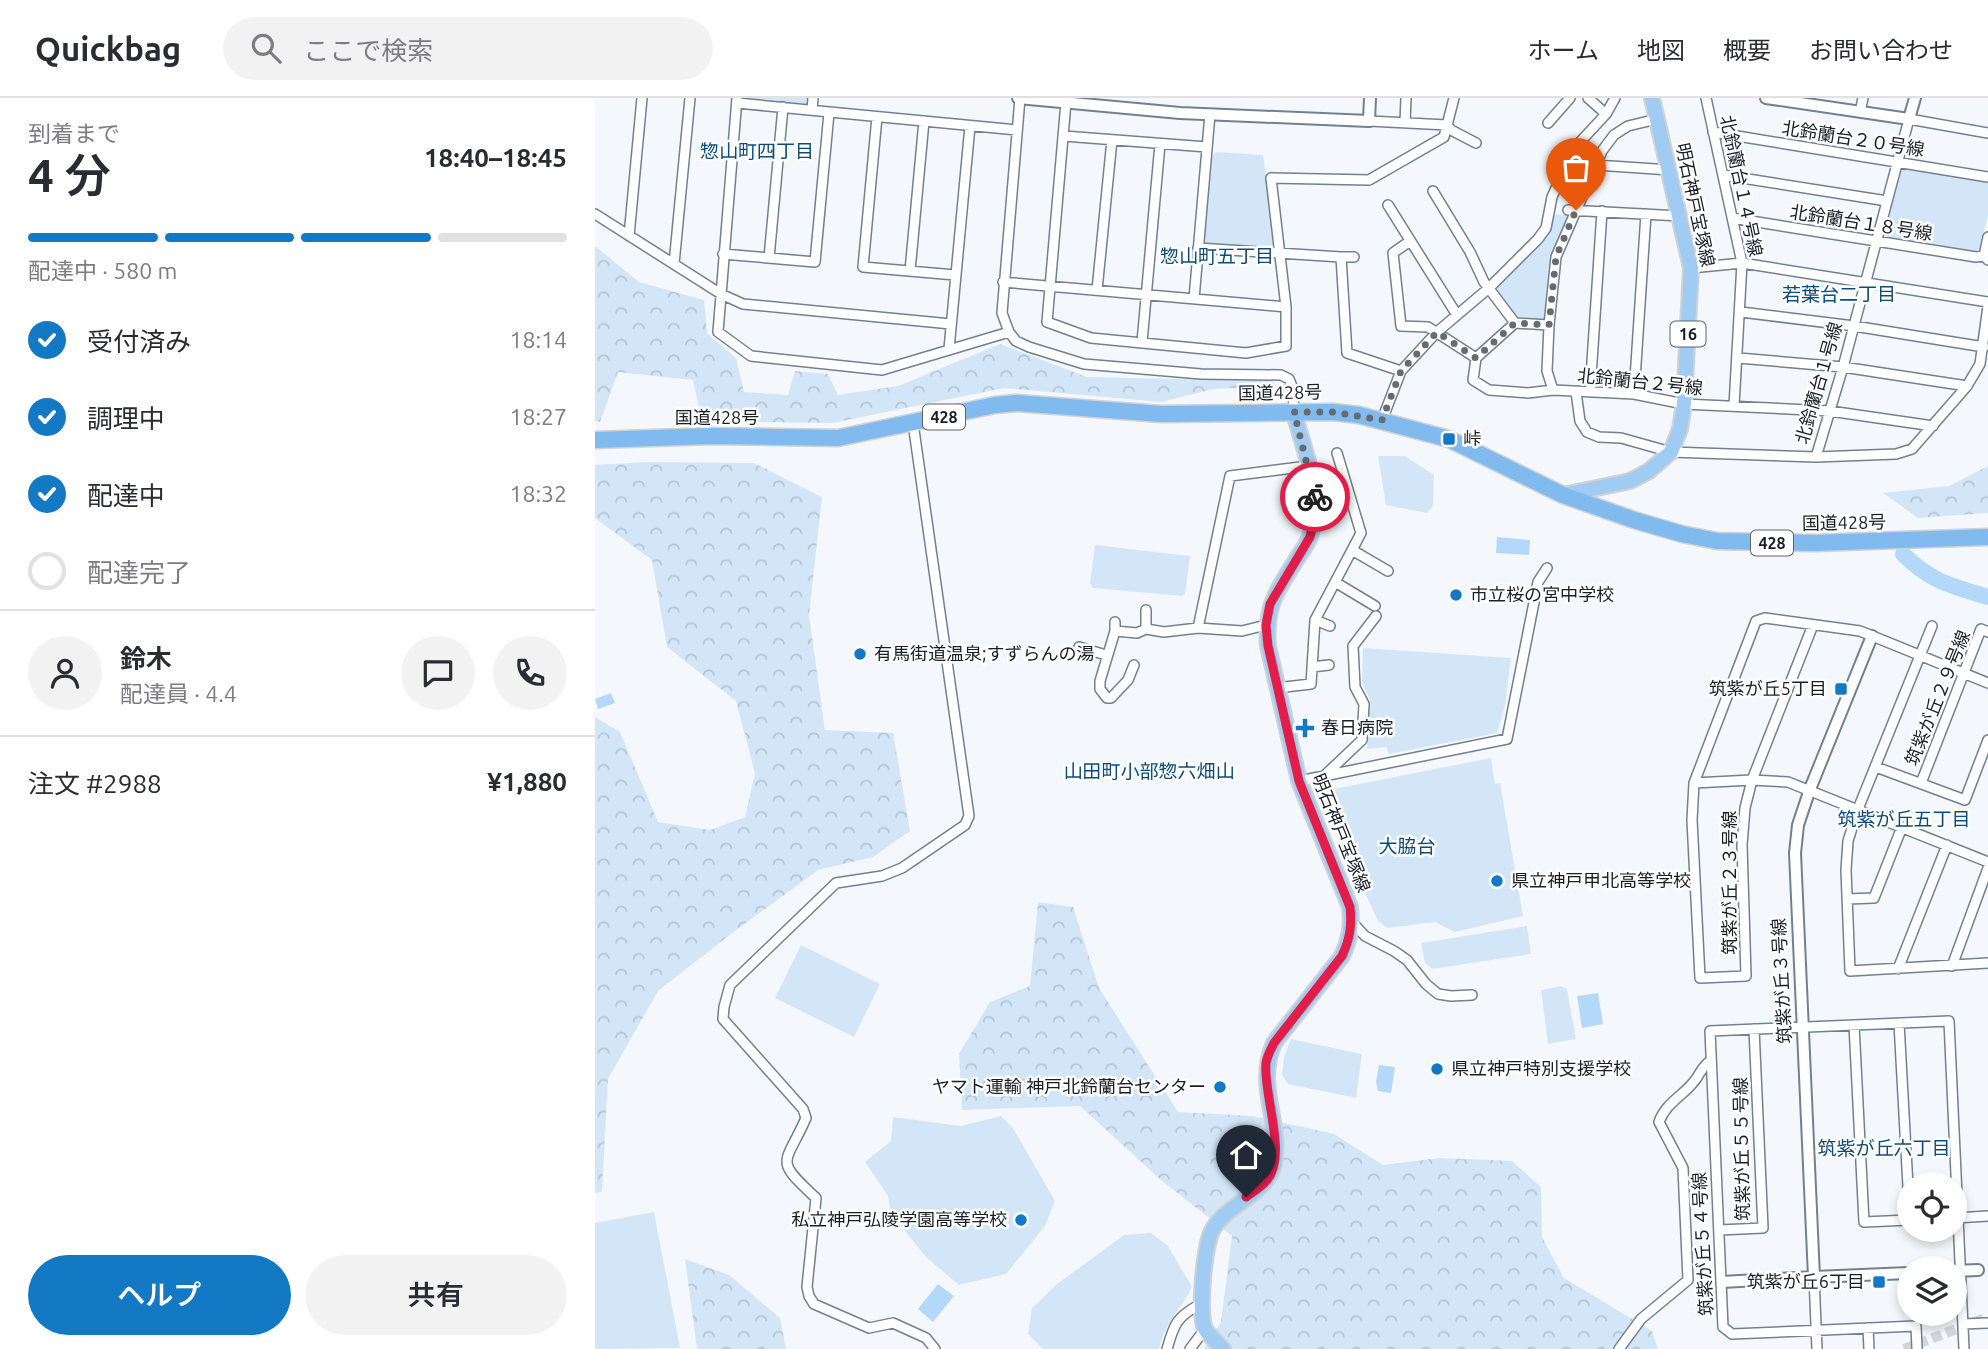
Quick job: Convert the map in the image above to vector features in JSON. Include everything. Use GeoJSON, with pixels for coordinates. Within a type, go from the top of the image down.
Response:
{"type":"FeatureCollection","features":[{"type":"Feature","properties":{"kind":"highway","name":"国道428号"},"geometry":{"type":"LineString","coordinates":[[595,440],[712,436],[821,439],[1016,403],[1149,414],[1333,412],[1382,420],[1449,439],[1563,495],[1646,523],[1717,541],[1814,544],[1988,537]]}},
{"type":"Feature","properties":{"kind":"main road","name":"明石神戸宝塚線"},"geometry":{"type":"LineString","coordinates":[[1652,98],[1691,268],[1684,404],[1671,452]]}},
{"type":"Feature","properties":{"kind":"main road","name":"明石神戸宝塚線"},"geometry":{"type":"LineString","coordinates":[[1294,412],[1315,493],[1315,516],[1310,537],[1270,604],[1266,625],[1276,688],[1299,781],[1350,907],[1352,922]]}},
{"type":"Feature","properties":{"kind":"main road"},"geometry":{"type":"LineString","coordinates":[[1563,495],[1630,481],[1649,471],[1671,452]]}},
{"type":"Feature","properties":{"kind":"main road"},"geometry":{"type":"LineString","coordinates":[[1223,1349],[1205,1329],[1201,1304],[1207,1246],[1212,1230],[1225,1215],[1268,1180],[1274,1165],[1275,1147],[1266,1060],[1274,1043],[1342,956],[1350,941],[1352,922]]}},
{"type":"Feature","properties":{"kind":"street"},"geometry":{"type":"LineString","coordinates":[[629,236],[642,98]]}},
{"type":"Feature","properties":{"kind":"street"},"geometry":{"type":"LineString","coordinates":[[674,264],[690,98]]}},
{"type":"Feature","properties":{"kind":"street"},"geometry":{"type":"LineString","coordinates":[[812,110],[813,98]]}},
{"type":"Feature","properties":{"kind":"street"},"geometry":{"type":"LineString","coordinates":[[1294,412],[1293,389],[1289,379],[1281,375],[1201,374],[1084,364],[1016,341],[1009,332],[1002,313],[1019,98],[1210,114],[1447,125],[1451,130],[1476,143]]}},
{"type":"Feature","properties":{"kind":"street"},"geometry":{"type":"LineString","coordinates":[[1369,121],[1370,98]]}},
{"type":"Feature","properties":{"kind":"street"},"geometry":{"type":"LineString","coordinates":[[1405,123],[1406,98]]}},
{"type":"Feature","properties":{"kind":"street"},"geometry":{"type":"LineString","coordinates":[[1066,102],[1047,322],[1091,338],[1246,353],[1286,346],[1286,307],[1271,178],[1369,180],[1444,137],[1454,98]]}},
{"type":"Feature","properties":{"kind":"street"},"geometry":{"type":"LineString","coordinates":[[1548,123],[1570,98]]}},
{"type":"Feature","properties":{"kind":"street"},"geometry":{"type":"LineString","coordinates":[[1588,98],[1606,114]]}},
{"type":"Feature","properties":{"kind":"street"},"geometry":{"type":"LineString","coordinates":[[1563,210],[1557,186],[1580,142],[1606,114],[1615,98]]}},
{"type":"Feature","properties":{"kind":"street","name":"北鈴蘭台１４号線"},"geometry":{"type":"LineString","coordinates":[[1706,98],[1742,263],[1734,406]]}},
{"type":"Feature","properties":{"kind":"street"},"geometry":{"type":"LineString","coordinates":[[1766,98],[1812,102],[1988,133]]}},
{"type":"Feature","properties":{"kind":"street"},"geometry":{"type":"LineString","coordinates":[[1860,112],[1863,98]]}},
{"type":"Feature","properties":{"kind":"street","name":"北鈴蘭台１号線"},"geometry":{"type":"LineString","coordinates":[[1576,392],[1580,421],[1587,432],[1599,437],[1621,438],[1671,452],[1816,457],[1831,411],[1915,98]]}},
{"type":"Feature","properties":{"kind":"street"},"geometry":{"type":"LineString","coordinates":[[1009,332],[881,370],[751,356],[718,332],[737,100],[829,113],[1017,130]]}},
{"type":"Feature","properties":{"kind":"street"},"geometry":{"type":"LineString","coordinates":[[769,258],[783,107]]}},
{"type":"Feature","properties":{"kind":"street"},"geometry":{"type":"LineString","coordinates":[[723,254],[815,262],[829,113]]}},
{"type":"Feature","properties":{"kind":"street"},"geometry":{"type":"LineString","coordinates":[[1194,299],[1210,114]]}},
{"type":"Feature","properties":{"kind":"street"},"geometry":{"type":"LineString","coordinates":[[877,117],[863,267],[955,275]]}},
{"type":"Feature","properties":{"kind":"street","name":"北鈴蘭台２号線"},"geometry":{"type":"LineString","coordinates":[[1657,119],[1627,126],[1614,135],[1563,210],[1549,325],[1547,371],[1553,390],[1634,394],[1684,404],[1831,411],[1933,426]]}},
{"type":"Feature","properties":{"kind":"street"},"geometry":{"type":"LineString","coordinates":[[911,271],[924,121]]}},
{"type":"Feature","properties":{"kind":"street"},"geometry":{"type":"LineString","coordinates":[[949,349],[969,126]]}},
{"type":"Feature","properties":{"kind":"street","name":"北鈴蘭台２０号線"},"geometry":{"type":"LineString","coordinates":[[1713,132],[1988,177]]}},
{"type":"Feature","properties":{"kind":"street"},"geometry":{"type":"LineString","coordinates":[[1063,136],[1207,148]]}},
{"type":"Feature","properties":{"kind":"street"},"geometry":{"type":"LineString","coordinates":[[1097,290],[1112,140]]}},
{"type":"Feature","properties":{"kind":"street"},"geometry":{"type":"LineString","coordinates":[[1142,342],[1160,144]]}},
{"type":"Feature","properties":{"kind":"street"},"geometry":{"type":"LineString","coordinates":[[1596,165],[1670,170]]}},
{"type":"Feature","properties":{"kind":"street"},"geometry":{"type":"LineString","coordinates":[[1723,175],[1887,201]]}},
{"type":"Feature","properties":{"kind":"street"},"geometry":{"type":"LineString","coordinates":[[1433,191],[1489,288],[1515,323]]}},
{"type":"Feature","properties":{"kind":"street"},"geometry":{"type":"LineString","coordinates":[[1388,205],[1457,315]]}},
{"type":"Feature","properties":{"kind":"street"},"geometry":{"type":"LineString","coordinates":[[1382,420],[1401,371],[1437,332],[1489,288],[1563,210],[1680,216]]}},
{"type":"Feature","properties":{"kind":"street"},"geometry":{"type":"LineString","coordinates":[[1590,392],[1602,211]]}},
{"type":"Feature","properties":{"kind":"street"},"geometry":{"type":"LineString","coordinates":[[595,214],[721,294],[743,304],[951,324]]}},
{"type":"Feature","properties":{"kind":"street"},"geometry":{"type":"LineString","coordinates":[[1634,394],[1646,214]]}},
{"type":"Feature","properties":{"kind":"street","name":"北鈴蘭台１８号線"},"geometry":{"type":"LineString","coordinates":[[1732,218],[1986,258]]}},
{"type":"Feature","properties":{"kind":"street"},"geometry":{"type":"LineString","coordinates":[[1986,258],[1988,237]]}},
{"type":"Feature","properties":{"kind":"street"},"geometry":{"type":"LineString","coordinates":[[1410,241],[1393,253],[1401,326],[1428,327],[1476,358]]}},
{"type":"Feature","properties":{"kind":"street"},"geometry":{"type":"LineString","coordinates":[[1198,248],[1354,257]]}},
{"type":"Feature","properties":{"kind":"street"},"geometry":{"type":"LineString","coordinates":[[1341,257],[1347,354],[1401,371]]}},
{"type":"Feature","properties":{"kind":"street"},"geometry":{"type":"LineString","coordinates":[[1691,268],[1742,263],[1988,304],[1980,364],[1967,386],[1912,449],[1896,454],[1816,457]]}},
{"type":"Feature","properties":{"kind":"street"},"geometry":{"type":"LineString","coordinates":[[1003,282],[1286,307]]}},
{"type":"Feature","properties":{"kind":"street"},"geometry":{"type":"LineString","coordinates":[[1741,312],[1854,326],[1984,347]]}},
{"type":"Feature","properties":{"kind":"street"},"geometry":{"type":"LineString","coordinates":[[1549,325],[1515,323],[1476,358],[1473,380],[1489,390],[1528,393],[1553,390]]}},
{"type":"Feature","properties":{"kind":"street"},"geometry":{"type":"LineString","coordinates":[[1738,358],[1843,367],[1967,386]]}},
{"type":"Feature","properties":{"kind":"street"},"geometry":{"type":"LineString","coordinates":[[913,423],[969,816],[965,825],[902,868],[882,876],[836,883],[730,985],[723,1007],[723,1018],[803,1109],[806,1118],[787,1153],[786,1163],[789,1173],[815,1198],[807,1287],[814,1304],[869,1328],[893,1323],[926,1338],[935,1349]]}},
{"type":"Feature","properties":{"kind":"street"},"geometry":{"type":"LineString","coordinates":[[1276,688],[1311,684],[1315,620],[1361,533],[1337,453]]}},
{"type":"Feature","properties":{"kind":"street"},"geometry":{"type":"LineString","coordinates":[[1198,628],[1230,476],[1308,466]]}},
{"type":"Feature","properties":{"kind":"street"},"geometry":{"type":"LineString","coordinates":[[1315,493],[1347,487]]}},
{"type":"Feature","properties":{"kind":"street"},"geometry":{"type":"LineString","coordinates":[[1352,550],[1388,571]]}},
{"type":"Feature","properties":{"kind":"street"},"geometry":{"type":"LineString","coordinates":[[1299,781],[1507,739],[1538,582],[1547,568]]}},
{"type":"Feature","properties":{"kind":"street"},"geometry":{"type":"LineString","coordinates":[[1335,582],[1375,606]]}},
{"type":"Feature","properties":{"kind":"street"},"geometry":{"type":"LineString","coordinates":[[1146,610],[1146,629]]}},
{"type":"Feature","properties":{"kind":"street"},"geometry":{"type":"LineString","coordinates":[[1324,776],[1362,740],[1364,704],[1355,687],[1353,646],[1377,616]]}},
{"type":"Feature","properties":{"kind":"street","name":"筑紫が丘２３号線"},"geometry":{"type":"LineString","coordinates":[[1813,625],[1752,780],[1745,808],[1742,845],[1746,975],[1700,978],[1692,820],[1694,783],[1756,621],[1765,618],[1860,631],[1988,683]]}},
{"type":"Feature","properties":{"kind":"street"},"geometry":{"type":"LineString","coordinates":[[1315,620],[1329,625]]}},
{"type":"Feature","properties":{"kind":"street"},"geometry":{"type":"LineString","coordinates":[[1134,666],[1128,680],[1111,698],[1107,698],[1100,688],[1100,681],[1115,626],[1137,633],[1146,629],[1164,632],[1198,628],[1242,631],[1266,625]]}},
{"type":"Feature","properties":{"kind":"street"},"geometry":{"type":"LineString","coordinates":[[1932,626],[1858,809],[1848,841],[1850,971],[1988,963]]}},
{"type":"Feature","properties":{"kind":"street","name":"筑紫が丘２９号線"},"geometry":{"type":"LineString","coordinates":[[1921,783],[1982,629],[1988,632]]}},
{"type":"Feature","properties":{"kind":"street","name":"筑紫が丘３号線"},"geometry":{"type":"LineString","coordinates":[[1814,1277],[1795,853],[1798,825],[1810,789],[1872,636]]}},
{"type":"Feature","properties":{"kind":"street"},"geometry":{"type":"LineString","coordinates":[[1079,647],[1106,655]]}},
{"type":"Feature","properties":{"kind":"street"},"geometry":{"type":"LineString","coordinates":[[1312,667],[1329,665]]}},
{"type":"Feature","properties":{"kind":"street"},"geometry":{"type":"LineString","coordinates":[[1876,767],[1965,800],[1988,740]]}},
{"type":"Feature","properties":{"kind":"street"},"geometry":{"type":"LineString","coordinates":[[1694,783],[1752,780],[1788,782],[1988,862]]}},
{"type":"Feature","properties":{"kind":"street"},"geometry":{"type":"LineString","coordinates":[[1847,899],[1874,898],[1902,827]]}},
{"type":"Feature","properties":{"kind":"street"},"geometry":{"type":"LineString","coordinates":[[1898,968],[1947,845]]}},
{"type":"Feature","properties":{"kind":"street"},"geometry":{"type":"LineString","coordinates":[[1952,966],[1988,868]]}},
{"type":"Feature","properties":{"kind":"street"},"geometry":{"type":"LineString","coordinates":[[1352,922],[1366,936],[1406,960],[1437,994],[1472,995]]}},
{"type":"Feature","properties":{"kind":"street","name":"筑紫が丘５４号線"},"geometry":{"type":"LineString","coordinates":[[1917,1349],[1916,1326],[1731,1334],[1723,1327],[1710,1031],[1949,1021],[1955,1172]]}},
{"type":"Feature","properties":{"kind":"street"},"geometry":{"type":"LineString","coordinates":[[1899,1023],[1907,1172]]}},
{"type":"Feature","properties":{"kind":"street"},"geometry":{"type":"LineString","coordinates":[[1854,1025],[1864,1222],[1897,1221]]}},
{"type":"Feature","properties":{"kind":"street","name":"筑紫が丘５５号線"},"geometry":{"type":"LineString","coordinates":[[1719,1230],[1763,1228],[1754,1029]]}},
{"type":"Feature","properties":{"kind":"street"},"geometry":{"type":"LineString","coordinates":[[1619,1349],[1641,1320],[1688,1280],[1683,1168],[1659,1122],[1663,1110],[1695,1080],[1702,1067],[1710,1061]]}},
{"type":"Feature","properties":{"kind":"street"},"geometry":{"type":"LineString","coordinates":[[1967,1217],[1988,1216]]}},
{"type":"Feature","properties":{"kind":"street"},"geometry":{"type":"LineString","coordinates":[[1967,1270],[1985,1269]]}},
{"type":"Feature","properties":{"kind":"street"},"geometry":{"type":"LineString","coordinates":[[1721,1282],[1897,1274]]}},
{"type":"Feature","properties":{"kind":"street"},"geometry":{"type":"LineString","coordinates":[[1814,1277],[1817,1349]]}},
{"type":"Feature","properties":{"kind":"street"},"geometry":{"type":"LineString","coordinates":[[1167,1349],[1173,1329],[1182,1314],[1201,1304]]}},
{"type":"Feature","properties":{"kind":"street"},"geometry":{"type":"LineString","coordinates":[[1967,1324],[1988,1323]]}},
{"type":"Feature","properties":{"kind":"street"},"geometry":{"type":"LineString","coordinates":[[1963,1326],[1964,1349]]}},
{"type":"Feature","properties":{"kind":"street"},"geometry":{"type":"LineString","coordinates":[[1868,1328],[1869,1349]]}},
{"type":"Feature","properties":{"kind":"street"},"geometry":{"type":"LineString","coordinates":[[1190,1349],[1205,1329]]}},
{"type":"Feature","properties":{"kind":"green space"},"geometry":{"type":"Polygon","coordinates":[[[744,98],[810,98],[810,103],[804,106],[747,101],[744,98]]]}},
{"type":"Feature","properties":{"kind":"green space"},"geometry":{"type":"Polygon","coordinates":[[[1216,152],[1263,155],[1276,246],[1270,251],[1206,244],[1203,241],[1211,157],[1216,152]]]}},
{"type":"Feature","properties":{"kind":"green space"},"geometry":{"type":"Polygon","coordinates":[[[1908,167],[1988,180],[1988,216],[1979,251],[1975,254],[1887,239],[1884,235],[1902,169],[1908,167]]]}},
{"type":"Feature","properties":{"kind":"green space"},"geometry":{"type":"Polygon","coordinates":[[[1551,216],[1569,216],[1552,256],[1545,317],[1542,320],[1518,317],[1498,293],[1497,286],[1541,241],[1548,232],[1551,216]]]}},
{"type":"Feature","properties":{"kind":"green space"},"geometry":{"type":"Polygon","coordinates":[[[595,246],[639,282],[704,300],[707,333],[736,358],[744,392],[788,395],[795,371],[828,374],[838,395],[898,386],[1000,344],[1087,377],[1272,381],[1277,386],[1214,389],[1161,402],[1004,388],[832,423],[702,421],[693,380],[618,372],[600,422],[595,421],[595,246]]]}},
{"type":"Feature","properties":{"kind":"green space"},"geometry":{"type":"Polygon","coordinates":[[[1378,456],[1405,456],[1434,475],[1433,506],[1427,513],[1386,505],[1378,456]]]}},
{"type":"Feature","properties":{"kind":"green space"},"geometry":{"type":"Polygon","coordinates":[[[648,462],[754,463],[822,497],[809,615],[825,730],[893,733],[910,831],[873,857],[818,870],[658,991],[608,1079],[602,1192],[595,1193],[595,717],[620,732],[658,822],[710,830],[745,817],[755,773],[736,701],[667,647],[652,560],[595,518],[595,465],[648,462]]]}},
{"type":"Feature","properties":{"kind":"green space"},"geometry":{"type":"Polygon","coordinates":[[[1988,466],[1988,513],[1918,518],[1883,493],[1949,486],[1988,466]]]}},
{"type":"Feature","properties":{"kind":"green space"},"geometry":{"type":"Polygon","coordinates":[[[1095,545],[1190,556],[1185,594],[1182,596],[1093,588],[1090,583],[1095,545]]]}},
{"type":"Feature","properties":{"kind":"green space"},"geometry":{"type":"Polygon","coordinates":[[[1363,648],[1511,658],[1505,706],[1497,733],[1389,754],[1386,747],[1367,749],[1370,699],[1362,683],[1363,648]]]}},
{"type":"Feature","properties":{"kind":"green space"},"geometry":{"type":"Polygon","coordinates":[[[1491,758],[1495,784],[1500,783],[1523,916],[1455,932],[1435,922],[1388,928],[1378,921],[1319,792],[1491,758]]]}},
{"type":"Feature","properties":{"kind":"green space"},"geometry":{"type":"Polygon","coordinates":[[[1038,902],[1073,907],[1099,988],[1178,1112],[1253,1116],[1334,1134],[1383,1165],[1440,1158],[1512,1161],[1541,1187],[1542,1237],[1564,1278],[1652,1331],[1658,1349],[1204,1349],[1221,1322],[1232,1236],[1161,1180],[1080,1106],[962,1110],[959,1054],[990,1002],[1030,986],[1038,902]]]}},
{"type":"Feature","properties":{"kind":"green space"},"geometry":{"type":"Polygon","coordinates":[[[1527,926],[1531,954],[1432,969],[1425,963],[1421,943],[1527,926]]]}},
{"type":"Feature","properties":{"kind":"green space"},"geometry":{"type":"Polygon","coordinates":[[[801,945],[880,984],[854,1037],[775,998],[801,945]]]}},
{"type":"Feature","properties":{"kind":"green space"},"geometry":{"type":"Polygon","coordinates":[[[1561,986],[1567,989],[1576,1039],[1548,1044],[1541,990],[1561,986]]]}},
{"type":"Feature","properties":{"kind":"green space"},"geometry":{"type":"Polygon","coordinates":[[[1291,1039],[1362,1054],[1356,1098],[1288,1084],[1282,1075],[1284,1057],[1291,1039]]]}},
{"type":"Feature","properties":{"kind":"green space"},"geometry":{"type":"Polygon","coordinates":[[[1001,1116],[1013,1128],[1055,1201],[1045,1226],[1006,1274],[959,1285],[928,1259],[894,1218],[888,1196],[865,1162],[891,1141],[893,1117],[961,1126],[1001,1116]]]}},
{"type":"Feature","properties":{"kind":"green space"},"geometry":{"type":"Polygon","coordinates":[[[654,1212],[680,1348],[595,1349],[595,1223],[654,1212]]]}},
{"type":"Feature","properties":{"kind":"green space"},"geometry":{"type":"Polygon","coordinates":[[[1151,1233],[1168,1246],[1192,1287],[1165,1331],[1159,1349],[1043,1349],[1028,1334],[1032,1308],[1057,1284],[1124,1235],[1151,1233]]]}},
{"type":"Feature","properties":{"kind":"green space"},"geometry":{"type":"Polygon","coordinates":[[[685,1259],[729,1275],[780,1318],[786,1349],[697,1349],[685,1259]]]}},
{"type":"Feature","properties":{"kind":"water"},"geometry":{"type":"Polygon","coordinates":[[[1497,537],[1530,540],[1529,555],[1496,553],[1497,537]]]}},
{"type":"Feature","properties":{"kind":"water"},"geometry":{"type":"Polygon","coordinates":[[[611,693],[615,703],[598,709],[595,699],[611,693]]]}},
{"type":"Feature","properties":{"kind":"water"},"geometry":{"type":"Polygon","coordinates":[[[1598,993],[1603,1024],[1582,1028],[1577,996],[1598,993]]]}},
{"type":"Feature","properties":{"kind":"water"},"geometry":{"type":"Polygon","coordinates":[[[1379,1065],[1395,1067],[1391,1093],[1378,1091],[1376,1082],[1379,1065]]]}},
{"type":"Feature","properties":{"kind":"water"},"geometry":{"type":"Polygon","coordinates":[[[938,1284],[954,1296],[933,1322],[918,1309],[938,1284]]]}},
{"type":"Feature","properties":{"kind":"waterway"},"geometry":{"type":"LineString","coordinates":[[1903,554],[1933,577],[1988,597]]}},
{"type":"Feature","properties":{"kind":"tunnel"},"geometry":{"type":"LineString","coordinates":[[1904,1349],[1988,1317]]}},
{"type":"Feature","properties":{"kind":"way so far"},"geometry":{"type":"LineString","coordinates":[[1315,497],[1294,412],[1333,412],[1382,420],[1401,371],[1437,332],[1476,358],[1515,323],[1549,325],[1556,257],[1576,210]]}},
{"type":"Feature","properties":{"kind":"place","name":"峠"},"geometry":{"type":"Point","coordinates":[1449,439]}},
{"type":"Feature","properties":{"kind":"place","name":"市立桜の宮中学校"},"geometry":{"type":"Point","coordinates":[1456,595]}},
{"type":"Feature","properties":{"kind":"place","name":"有馬街道温泉;すずらんの湯"},"geometry":{"type":"Point","coordinates":[860,654]}},
{"type":"Feature","properties":{"kind":"place","name":"筑紫が丘5丁目"},"geometry":{"type":"Point","coordinates":[1841,689]}},
{"type":"Feature","properties":{"kind":"place","name":"春日病院"},"geometry":{"type":"Point","coordinates":[1305,728]}},
{"type":"Feature","properties":{"kind":"place","name":"県立神戸甲北高等学校"},"geometry":{"type":"Point","coordinates":[1497,881]}},
{"type":"Feature","properties":{"kind":"place","name":"県立神戸特別支援学校"},"geometry":{"type":"Point","coordinates":[1437,1069]}},
{"type":"Feature","properties":{"kind":"place","name":"ヤマト運輸 神戸北鈴蘭台センター"},"geometry":{"type":"Point","coordinates":[1220,1087]}},
{"type":"Feature","properties":{"kind":"place","name":"私立神戸弘陵学園高等学校"},"geometry":{"type":"Point","coordinates":[1021,1220]}},
{"type":"Feature","properties":{"kind":"place","name":"筑紫が丘6丁目"},"geometry":{"type":"Point","coordinates":[1879,1282]}},
{"type":"Feature","properties":{"kind":"district","name":"惣山町四丁目"},"geometry":{"type":"Point","coordinates":[757,151]}},
{"type":"Feature","properties":{"kind":"district","name":"惣山町五丁目"},"geometry":{"type":"Point","coordinates":[1217,256]}},
{"type":"Feature","properties":{"kind":"district","name":"若葉台二丁目"},"geometry":{"type":"Point","coordinates":[1839,294]}},
{"type":"Feature","properties":{"kind":"district","name":"山田町小部惣六畑山"},"geometry":{"type":"Point","coordinates":[1149,771]}},
{"type":"Feature","properties":{"kind":"district","name":"筑紫が丘五丁目"},"geometry":{"type":"Point","coordinates":[1904,819]}},
{"type":"Feature","properties":{"kind":"district","name":"大脇台"},"geometry":{"type":"Point","coordinates":[1407,846]}},
{"type":"Feature","properties":{"kind":"district","name":"筑紫が丘六丁目"},"geometry":{"type":"Point","coordinates":[1884,1148]}},
{"type":"Feature","properties":{"kind":"route"},"geometry":{"type":"LineString","coordinates":[[1246,1197],[1268,1180],[1274,1165],[1275,1147],[1266,1060],[1274,1043],[1342,956],[1350,941],[1352,922],[1350,907],[1299,781],[1276,688],[1266,625],[1270,604],[1277,590],[1310,537],[1315,516],[1315,497]]}}]}
